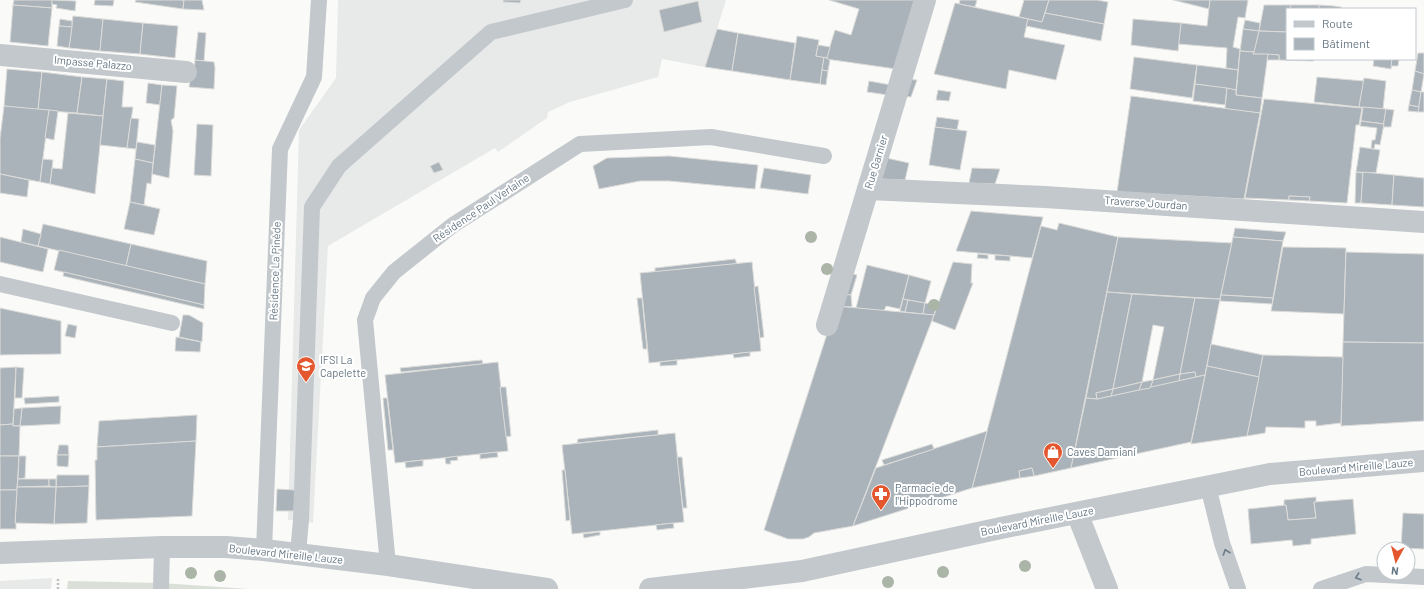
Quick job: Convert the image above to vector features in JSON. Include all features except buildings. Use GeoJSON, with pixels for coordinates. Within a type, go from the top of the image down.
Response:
{"type":"FeatureCollection","features":[{"type":"Feature","properties":{"kind":"street","name":"Rue Garnier"},"geometry":{"type":"LineString","coordinates":[[827,325],[925,0]]}},
{"type":"Feature","properties":{"kind":"street","name":"Impasse Palazzo"},"geometry":{"type":"LineString","coordinates":[[0,55],[186,72]]}},
{"type":"Feature","properties":{"kind":"street","name":"Traverse Jourdan"},"geometry":{"type":"LineString","coordinates":[[868,188],[1045,196],[1424,222]]}},
{"type":"Feature","properties":{"kind":"street","name":"Boulevard Mireille Lauze"},"geometry":{"type":"LineString","coordinates":[[650,589],[802,571],[1270,474],[1424,461]]}},
{"type":"Feature","properties":{"kind":"street"},"geometry":{"type":"LineString","coordinates":[[1077,513],[1107,589]]}},
{"type":"Feature","properties":{"kind":"street","name":"Boulevard Mireille Lauze"},"geometry":{"type":"LineString","coordinates":[[0,553],[162,547],[226,547],[298,553],[547,589]]}},
{"type":"Feature","properties":{"kind":"lane","name":"Résidence La Pinède"},"geometry":{"type":"LineString","coordinates":[[264,550],[280,149],[314,77],[319,0]]}},
{"type":"Feature","properties":{"kind":"lane"},"geometry":{"type":"LineString","coordinates":[[298,553],[301,520],[312,207],[339,166],[492,32],[625,0]]}},
{"type":"Feature","properties":{"kind":"lane","name":"Résidence Paul Verlaine"},"geometry":{"type":"LineString","coordinates":[[388,565],[366,320],[373,298],[394,272],[453,225],[580,144],[711,137],[824,156]]}},
{"type":"Feature","properties":{"kind":"lane"},"geometry":{"type":"LineString","coordinates":[[0,284],[172,323]]}},
{"type":"Feature","properties":{"kind":"lane"},"geometry":{"type":"LineString","coordinates":[[1208,486],[1222,543],[1238,589]]}},
{"type":"Feature","properties":{"kind":"lane"},"geometry":{"type":"LineString","coordinates":[[161,589],[162,547]]}},
{"type":"Feature","properties":{"kind":"lane"},"geometry":{"type":"LineString","coordinates":[[1321,589],[1366,574],[1424,577]]}},
{"type":"Feature","properties":{"kind":"shaded area","name":"IFSI La Capelette"},"geometry":{"type":"Polygon","coordinates":[[[338,0],[726,0],[705,67],[662,59],[658,77],[570,102],[548,112],[547,118],[498,152],[495,148],[328,246],[313,523],[301,520],[288,520],[299,130],[336,78],[338,0]]]}},
{"type":"Feature","properties":{"kind":"shaded area"},"geometry":{"type":"Polygon","coordinates":[[[52,578],[51,589],[0,589],[0,581],[52,578]]]}},
{"type":"Feature","properties":{"kind":"shaded area"},"geometry":{"type":"Polygon","coordinates":[[[68,581],[161,583],[248,589],[67,589],[68,581]]]}},
{"type":"Feature","properties":{"kind":"place","name":"IFSI La Capelette"},"geometry":{"type":"Point","coordinates":[306,383]}},
{"type":"Feature","properties":{"kind":"place","name":"Caves Damiani"},"geometry":{"type":"Point","coordinates":[1053,469]}},
{"type":"Feature","properties":{"kind":"place","name":"Parmacie de l'Hippodrome"},"geometry":{"type":"Point","coordinates":[881,511]}}]}
